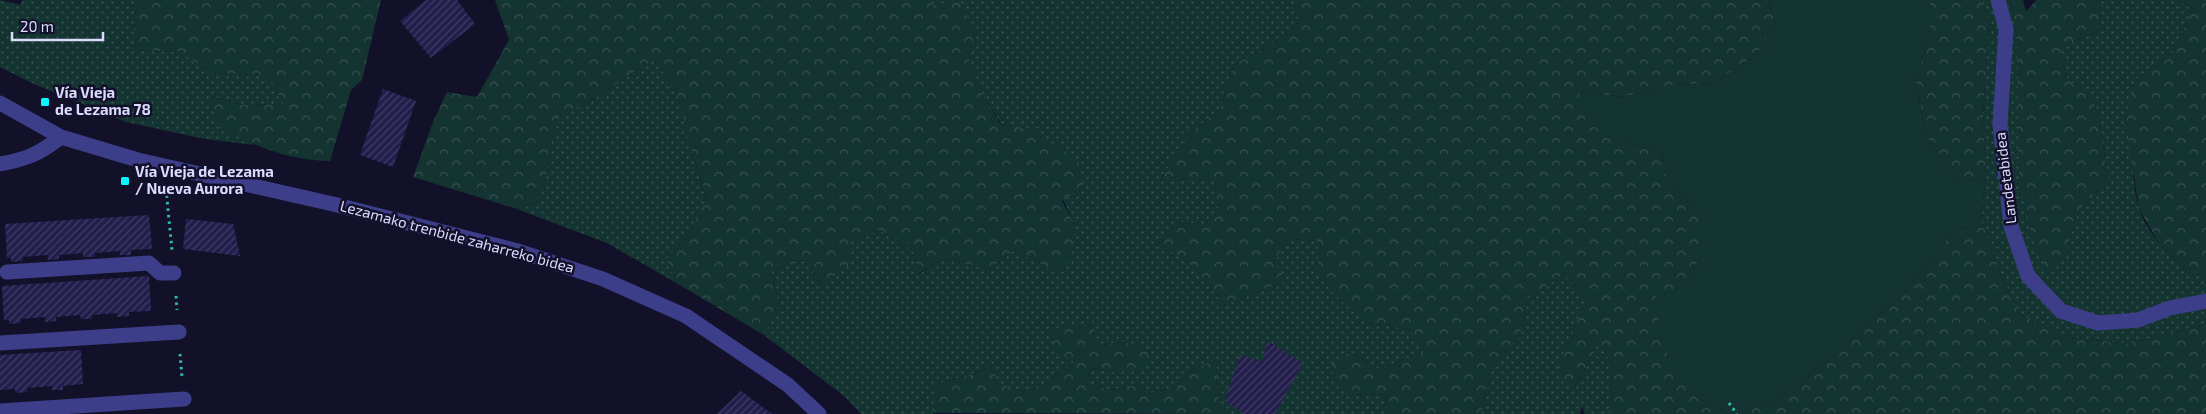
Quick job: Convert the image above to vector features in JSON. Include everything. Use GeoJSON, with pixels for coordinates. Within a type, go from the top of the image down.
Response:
{"type":"FeatureCollection","features":[{"type":"Feature","properties":{"kind":"street","name":"Landetabidea"},"geometry":{"type":"LineString","coordinates":[[1998,0],[2006,29],[2000,124],[2010,217],[2011,226],[2028,276],[2062,311],[2098,323],[2138,320],[2170,308],[2206,301]]}},
{"type":"Feature","properties":{"kind":"street","name":"Lezamako trenbide zaharreko bidea"},"geometry":{"type":"LineString","coordinates":[[0,103],[61,137],[138,160],[333,204],[518,251],[595,276],[686,316],[788,385],[819,414]]}},
{"type":"Feature","properties":{"kind":"street"},"geometry":{"type":"LineString","coordinates":[[0,164],[26,160],[61,137]]}},
{"type":"Feature","properties":{"kind":"street"},"geometry":{"type":"LineString","coordinates":[[7,272],[149,264],[160,274],[174,273]]}},
{"type":"Feature","properties":{"kind":"street"},"geometry":{"type":"LineString","coordinates":[[0,343],[178,332]]}},
{"type":"Feature","properties":{"kind":"street"},"geometry":{"type":"LineString","coordinates":[[0,411],[184,399]]}},
{"type":"Feature","properties":{"kind":"path"},"geometry":{"type":"LineString","coordinates":[[1729,403],[1737,414]]}},
{"type":"Feature","properties":{"kind":"green space"},"geometry":{"type":"Polygon","coordinates":[[[0,0],[20,5],[23,0],[138,0],[134,21],[136,50],[181,52],[211,73],[266,75],[284,104],[242,105],[210,96],[219,127],[255,145],[205,139],[126,122],[34,84],[0,67],[0,0]]]}},
{"type":"Feature","properties":{"kind":"green space"},"geometry":{"type":"Polygon","coordinates":[[[138,0],[381,0],[362,80],[351,90],[330,161],[286,155],[246,141],[219,127],[209,96],[242,105],[284,104],[266,75],[211,73],[181,52],[136,50],[134,21],[138,0]]]}},
{"type":"Feature","properties":{"kind":"green space"},"geometry":{"type":"Polygon","coordinates":[[[495,0],[932,0],[932,5],[958,1],[975,29],[969,61],[983,94],[1000,124],[1030,129],[1078,160],[1083,186],[1062,201],[1075,225],[1071,259],[1055,272],[1014,250],[990,269],[943,259],[918,274],[914,251],[879,230],[849,242],[849,265],[822,285],[803,260],[771,271],[779,305],[764,335],[678,284],[666,260],[688,234],[707,200],[689,143],[676,88],[653,60],[587,103],[556,117],[547,172],[536,203],[517,209],[413,177],[433,122],[447,92],[477,97],[509,40],[495,0]]]}},
{"type":"Feature","properties":{"kind":"green space"},"geometry":{"type":"Polygon","coordinates":[[[932,0],[1294,0],[1300,22],[1271,44],[1234,65],[1220,110],[1191,132],[1162,177],[1213,180],[1222,204],[1205,224],[1176,222],[1160,243],[1195,268],[1224,305],[1286,281],[1274,262],[1288,239],[1319,241],[1317,274],[1368,323],[1410,329],[1425,352],[1379,369],[1350,352],[1345,395],[1385,394],[1389,414],[1225,414],[1219,407],[1216,361],[1192,369],[1177,387],[1146,394],[1137,385],[1111,390],[1086,384],[1092,368],[1115,372],[1150,352],[1125,342],[1098,345],[1092,322],[1076,326],[1076,360],[1059,375],[1030,393],[995,383],[995,364],[967,376],[937,384],[933,414],[861,414],[844,396],[764,335],[779,304],[771,271],[803,260],[822,285],[848,242],[879,230],[914,251],[919,274],[943,259],[990,269],[1014,250],[1055,272],[1075,225],[1030,129],[1001,124],[983,94],[969,61],[975,29],[932,5],[932,0]]]}},
{"type":"Feature","properties":{"kind":"green space"},"geometry":{"type":"Polygon","coordinates":[[[1294,0],[1768,0],[1775,23],[1757,55],[1714,83],[1671,85],[1623,97],[1580,92],[1622,141],[1662,152],[1667,180],[1702,215],[1702,253],[1686,286],[1690,393],[1728,414],[1605,414],[1611,409],[1612,364],[1598,341],[1589,362],[1574,388],[1558,371],[1572,331],[1588,300],[1564,274],[1527,299],[1521,334],[1493,364],[1481,414],[1389,414],[1385,394],[1345,395],[1329,366],[1350,352],[1379,369],[1425,352],[1410,329],[1368,323],[1339,299],[1317,274],[1319,241],[1288,239],[1274,262],[1286,281],[1224,305],[1195,268],[1160,243],[1176,222],[1205,224],[1221,204],[1213,180],[1162,177],[1191,132],[1220,110],[1234,65],[1271,44],[1300,22],[1294,0]]]}},
{"type":"Feature","properties":{"kind":"green space"},"geometry":{"type":"Polygon","coordinates":[[[1768,0],[1930,0],[1930,30],[1916,82],[1926,136],[1958,182],[1986,178],[1981,218],[1949,237],[1906,291],[1831,357],[1777,400],[1735,414],[1728,414],[1690,393],[1661,342],[1656,296],[1686,286],[1702,253],[1702,215],[1667,180],[1662,152],[1622,141],[1586,123],[1579,92],[1623,97],[1671,85],[1714,83],[1757,55],[1775,23],[1768,0]]]}},
{"type":"Feature","properties":{"kind":"green space"},"geometry":{"type":"Polygon","coordinates":[[[1930,0],[1982,0],[1989,23],[1983,114],[1986,178],[1958,182],[1926,136],[1916,82],[1930,30],[1930,0]]]}},
{"type":"Feature","properties":{"kind":"green space"},"geometry":{"type":"Polygon","coordinates":[[[1982,0],[2010,0],[2017,38],[2067,249],[2078,212],[2108,179],[2100,123],[2093,100],[2066,77],[2060,47],[2097,32],[2103,5],[2096,0],[2177,0],[2193,8],[2174,52],[2138,77],[2133,160],[2135,193],[2142,217],[2147,226],[2190,275],[2206,273],[2206,324],[2130,344],[2069,337],[2021,315],[2000,273],[1981,218],[1986,178],[1983,114],[1989,23],[1982,0]]]}},
{"type":"Feature","properties":{"kind":"green space"},"geometry":{"type":"Polygon","coordinates":[[[2010,0],[2023,0],[2026,12],[2036,0],[2096,0],[2103,5],[2097,32],[2060,47],[2066,77],[2093,100],[2100,123],[2108,179],[2078,212],[2067,249],[2049,274],[2033,240],[2019,182],[2017,38],[2010,0]]]}},
{"type":"Feature","properties":{"kind":"green space"},"geometry":{"type":"Polygon","coordinates":[[[2177,0],[2206,0],[2206,273],[2190,275],[2159,243],[2139,209],[2125,116],[2138,77],[2174,52],[2193,8],[2177,0]]]}},
{"type":"Feature","properties":{"kind":"green space"},"geometry":{"type":"Polygon","coordinates":[[[653,60],[676,88],[689,143],[707,201],[688,234],[666,260],[678,284],[607,243],[517,209],[536,203],[547,172],[556,116],[587,103],[653,60]]]}},
{"type":"Feature","properties":{"kind":"green space"},"geometry":{"type":"Polygon","coordinates":[[[1981,218],[2000,273],[2021,315],[2069,337],[2130,344],[2206,324],[2206,414],[1735,414],[1777,400],[1831,357],[1906,291],[1949,237],[1981,218]]]}},
{"type":"Feature","properties":{"kind":"green space"},"geometry":{"type":"Polygon","coordinates":[[[1564,274],[1588,300],[1572,331],[1559,371],[1575,387],[1589,362],[1598,340],[1612,364],[1611,410],[1605,414],[1585,414],[1582,407],[1580,414],[1481,414],[1493,364],[1521,334],[1527,299],[1564,274]]]}},
{"type":"Feature","properties":{"kind":"green space"},"geometry":{"type":"Polygon","coordinates":[[[1092,322],[1099,345],[1125,342],[1150,352],[1142,370],[1115,372],[1092,368],[1086,384],[1111,390],[1137,385],[1146,394],[1177,387],[1192,369],[1216,361],[1219,407],[1225,414],[932,413],[937,384],[967,376],[995,364],[995,383],[1030,393],[1059,375],[1075,361],[1055,352],[1050,330],[1092,322]]]}},
{"type":"Feature","properties":{"kind":"building"},"geometry":{"type":"Polygon","coordinates":[[[426,0],[457,0],[475,24],[431,58],[400,21],[426,0]]]}},
{"type":"Feature","properties":{"kind":"building"},"geometry":{"type":"Polygon","coordinates":[[[383,89],[416,101],[393,167],[360,155],[383,89]]]}},
{"type":"Feature","properties":{"kind":"building"},"geometry":{"type":"Polygon","coordinates":[[[149,215],[152,249],[131,250],[131,255],[120,255],[120,251],[95,253],[95,257],[83,257],[83,253],[59,255],[59,259],[48,260],[47,255],[23,257],[23,261],[11,262],[11,258],[7,258],[5,224],[149,215]]]}},
{"type":"Feature","properties":{"kind":"building"},"geometry":{"type":"Polygon","coordinates":[[[186,219],[233,224],[240,256],[183,249],[186,219]]]}},
{"type":"Feature","properties":{"kind":"building"},"geometry":{"type":"Polygon","coordinates":[[[149,276],[151,311],[129,312],[129,316],[117,317],[117,313],[92,315],[92,319],[81,319],[80,315],[56,317],[56,321],[45,322],[45,317],[21,319],[21,323],[9,324],[9,320],[4,320],[2,286],[149,276]]]}},
{"type":"Feature","properties":{"kind":"building"},"geometry":{"type":"Polygon","coordinates":[[[1267,341],[1303,363],[1275,414],[1245,414],[1225,401],[1240,355],[1262,362],[1267,341]]]}},
{"type":"Feature","properties":{"kind":"building"},"geometry":{"type":"Polygon","coordinates":[[[81,350],[83,384],[63,386],[63,390],[52,390],[52,386],[27,388],[27,392],[16,393],[15,389],[0,390],[0,355],[81,350]]]}},
{"type":"Feature","properties":{"kind":"building"},"geometry":{"type":"Polygon","coordinates":[[[741,391],[772,414],[717,414],[741,391]]]}},
{"type":"Feature","properties":{"kind":"place","name":"Vía Vieja de Lezama 78"},"geometry":{"type":"Point","coordinates":[45,102]}},
{"type":"Feature","properties":{"kind":"place","name":"Vía Vieja de Lezama / Nueva Aurora"},"geometry":{"type":"Point","coordinates":[125,181]}}]}
